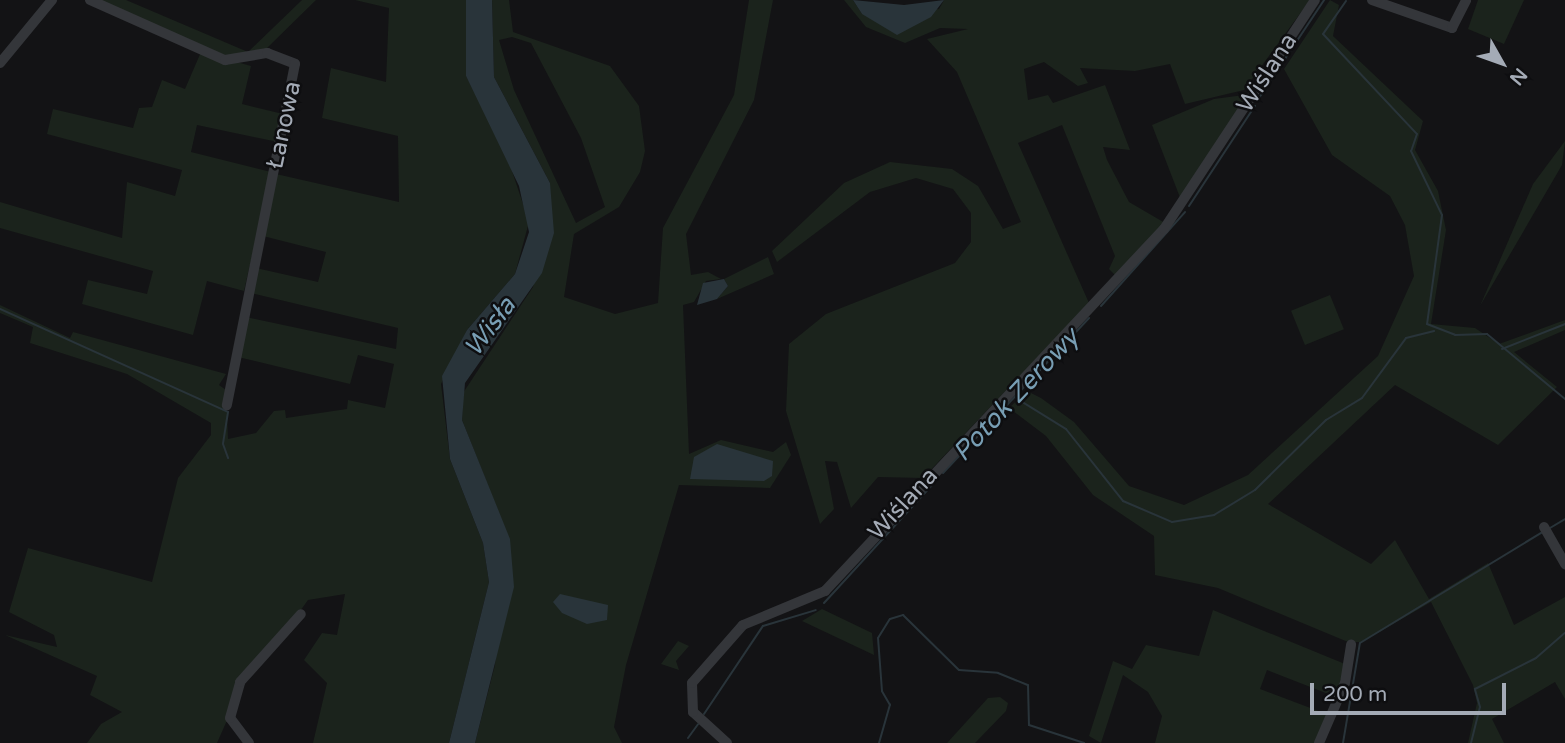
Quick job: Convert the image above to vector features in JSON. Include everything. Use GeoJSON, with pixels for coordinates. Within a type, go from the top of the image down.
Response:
{"type":"FeatureCollection","features":[{"type":"Feature","properties":{"kind":"street"},"geometry":{"type":"LineString","coordinates":[[0,63],[52,0]]}},
{"type":"Feature","properties":{"kind":"street","name":"Łanowa"},"geometry":{"type":"LineString","coordinates":[[90,0],[225,60],[267,53],[295,64],[227,405]]}},
{"type":"Feature","properties":{"kind":"street","name":"Wiślana"},"geometry":{"type":"LineString","coordinates":[[727,743],[693,712],[692,683],[743,625],[825,590],[1164,229],[1315,0]]}},
{"type":"Feature","properties":{"kind":"street"},"geometry":{"type":"LineString","coordinates":[[1372,0],[1451,28],[1466,0]]}},
{"type":"Feature","properties":{"kind":"street"},"geometry":{"type":"LineString","coordinates":[[1544,527],[1565,564]]}},
{"type":"Feature","properties":{"kind":"street"},"geometry":{"type":"LineString","coordinates":[[249,743],[230,718],[240,682],[301,614]]}},
{"type":"Feature","properties":{"kind":"street"},"geometry":{"type":"LineString","coordinates":[[1320,743],[1345,683],[1351,644]]}},
{"type":"Feature","properties":{"kind":"shaded area"},"geometry":{"type":"Polygon","coordinates":[[[97,0],[126,0],[248,52],[302,0],[316,0],[265,50],[225,58],[97,0]]]}},
{"type":"Feature","properties":{"kind":"shaded area"},"geometry":{"type":"Polygon","coordinates":[[[355,0],[466,0],[466,76],[506,153],[529,222],[515,274],[467,330],[441,384],[450,459],[483,543],[489,582],[449,743],[313,743],[327,683],[304,660],[322,633],[337,635],[345,594],[308,600],[280,639],[251,666],[217,743],[87,743],[101,724],[122,712],[90,695],[97,676],[5,635],[57,647],[54,635],[9,612],[28,548],[152,582],[178,478],[211,435],[211,423],[127,374],[30,343],[33,327],[0,313],[0,305],[70,338],[73,332],[226,374],[219,385],[226,390],[228,439],[256,433],[274,411],[285,410],[286,418],[347,409],[348,400],[385,408],[394,364],[358,355],[350,384],[238,357],[246,317],[396,349],[398,328],[251,293],[256,268],[318,282],[326,252],[263,236],[276,174],[399,202],[398,136],[322,118],[331,68],[386,82],[389,8],[355,0]]]}},
{"type":"Feature","properties":{"kind":"shaded area"},"geometry":{"type":"Polygon","coordinates":[[[492,0],[509,0],[513,32],[610,66],[639,106],[645,151],[640,172],[619,207],[574,234],[564,297],[615,314],[658,303],[663,228],[734,95],[749,0],[773,0],[754,100],[686,234],[691,275],[708,272],[721,279],[706,281],[694,302],[683,305],[689,454],[721,440],[773,452],[786,442],[791,455],[770,488],[679,485],[626,665],[614,727],[622,743],[475,743],[495,665],[504,526],[462,420],[463,393],[533,287],[550,183],[494,77],[492,0]],[[512,37],[499,40],[514,90],[576,223],[605,207],[581,138],[531,43],[512,37]]]}},
{"type":"Feature","properties":{"kind":"shaded area"},"geometry":{"type":"Polygon","coordinates":[[[844,0],[853,0],[862,14],[939,9],[944,0],[1310,0],[1244,90],[1185,104],[1170,64],[1135,71],[1080,68],[1088,83],[1078,86],[1044,62],[1024,69],[1028,100],[1048,95],[1053,103],[1105,85],[1130,150],[1103,147],[1107,160],[1129,202],[1165,223],[1115,275],[1109,269],[1115,256],[1062,125],[1018,143],[1089,303],[923,478],[878,477],[851,508],[837,462],[825,461],[834,509],[820,524],[786,411],[789,344],[826,314],[955,263],[971,242],[971,213],[953,189],[916,178],[870,192],[777,262],[772,251],[844,183],[890,162],[952,169],[978,186],[1003,229],[1021,222],[957,72],[927,39],[968,29],[940,28],[905,43],[866,27],[844,0]]]}},
{"type":"Feature","properties":{"kind":"shaded area"},"geometry":{"type":"Polygon","coordinates":[[[1330,0],[1339,5],[1333,36],[1423,121],[1415,150],[1438,191],[1446,230],[1431,324],[1475,328],[1499,344],[1565,320],[1565,330],[1514,352],[1557,387],[1498,445],[1395,385],[1268,504],[1371,564],[1395,540],[1429,599],[1488,563],[1514,625],[1565,597],[1565,699],[1555,682],[1492,719],[1504,743],[1468,743],[1477,703],[1473,685],[1431,602],[1362,642],[1348,642],[1218,588],[1155,575],[1154,536],[1093,495],[1046,436],[1009,408],[1027,391],[1041,398],[1074,422],[1129,486],[1184,505],[1248,475],[1378,356],[1414,276],[1405,225],[1390,196],[1332,155],[1284,69],[1330,0]]]}},
{"type":"Feature","properties":{"kind":"shaded area"},"geometry":{"type":"Polygon","coordinates":[[[1478,0],[1524,0],[1504,44],[1468,29],[1478,0]]]}},
{"type":"Feature","properties":{"kind":"shaded area"},"geometry":{"type":"Polygon","coordinates":[[[201,52],[251,66],[242,104],[283,114],[278,142],[197,125],[191,152],[271,172],[244,291],[207,281],[193,335],[82,304],[88,280],[147,294],[153,271],[0,228],[0,202],[122,238],[127,182],[175,196],[182,170],[47,134],[53,109],[133,128],[139,108],[152,107],[162,80],[185,89],[201,52]]]}},
{"type":"Feature","properties":{"kind":"shaded area"},"geometry":{"type":"Polygon","coordinates":[[[1244,95],[1246,100],[1181,200],[1152,125],[1214,99],[1244,95]]]}},
{"type":"Feature","properties":{"kind":"shaded area"},"geometry":{"type":"Polygon","coordinates":[[[1565,141],[1562,165],[1480,306],[1533,184],[1565,141]]]}},
{"type":"Feature","properties":{"kind":"shaded area"},"geometry":{"type":"Polygon","coordinates":[[[768,257],[774,274],[717,299],[728,286],[724,279],[768,257]]]}},
{"type":"Feature","properties":{"kind":"shaded area"},"geometry":{"type":"Polygon","coordinates":[[[1330,295],[1344,329],[1305,345],[1291,311],[1330,295]]]}},
{"type":"Feature","properties":{"kind":"shaded area"},"geometry":{"type":"Polygon","coordinates":[[[822,609],[872,633],[874,655],[802,621],[822,609]]]}},
{"type":"Feature","properties":{"kind":"shaded area"},"geometry":{"type":"Polygon","coordinates":[[[1213,610],[1345,664],[1336,697],[1267,670],[1260,689],[1329,715],[1316,743],[1155,743],[1162,716],[1148,692],[1123,675],[1101,743],[1089,736],[1113,661],[1132,669],[1146,645],[1199,656],[1213,610]]]}},
{"type":"Feature","properties":{"kind":"shaded area"},"geometry":{"type":"Polygon","coordinates":[[[678,641],[689,646],[676,661],[679,670],[661,664],[678,641]]]}},
{"type":"Feature","properties":{"kind":"shaded area"},"geometry":{"type":"Polygon","coordinates":[[[1000,697],[1008,703],[1006,711],[975,743],[947,743],[988,698],[1000,697]]]}},
{"type":"Feature","properties":{"kind":"water","name":"Wisła"},"geometry":{"type":"Polygon","coordinates":[[[466,0],[492,0],[494,77],[550,183],[554,233],[542,273],[465,383],[462,420],[510,539],[514,587],[475,743],[449,743],[489,582],[483,543],[450,459],[442,376],[467,330],[515,274],[529,232],[519,186],[466,76],[466,0]]]}},
{"type":"Feature","properties":{"kind":"water"},"geometry":{"type":"Polygon","coordinates":[[[853,0],[904,5],[944,0],[931,17],[897,35],[862,14],[853,0]]]}},
{"type":"Feature","properties":{"kind":"water"},"geometry":{"type":"Polygon","coordinates":[[[724,279],[728,286],[717,299],[697,305],[703,283],[724,279]]]}},
{"type":"Feature","properties":{"kind":"water"},"geometry":{"type":"Polygon","coordinates":[[[717,444],[773,461],[772,476],[764,481],[690,479],[694,457],[717,444]]]}},
{"type":"Feature","properties":{"kind":"water"},"geometry":{"type":"Polygon","coordinates":[[[560,594],[608,605],[607,620],[587,624],[562,613],[553,602],[560,594]]]}},
{"type":"Feature","properties":{"kind":"waterway"},"geometry":{"type":"LineString","coordinates":[[1259,98],[1324,0]]}},
{"type":"Feature","properties":{"kind":"waterway"},"geometry":{"type":"LineString","coordinates":[[1346,1],[1323,34],[1417,134],[1411,151],[1442,215],[1427,324],[1455,335],[1487,334],[1565,399]]}},
{"type":"Feature","properties":{"kind":"waterway"},"geometry":{"type":"LineString","coordinates":[[1189,206],[1255,106]]}},
{"type":"Feature","properties":{"kind":"waterway"},"geometry":{"type":"LineString","coordinates":[[1101,306],[1185,212]]}},
{"type":"Feature","properties":{"kind":"waterway"},"geometry":{"type":"LineString","coordinates":[[0,309],[228,412],[223,444],[228,458]]}},
{"type":"Feature","properties":{"kind":"waterway","name":"Potok Zerowy"},"geometry":{"type":"LineString","coordinates":[[943,473],[1089,318]]}},
{"type":"Feature","properties":{"kind":"waterway"},"geometry":{"type":"LineString","coordinates":[[1502,349],[1565,324]]}},
{"type":"Feature","properties":{"kind":"waterway"},"geometry":{"type":"LineString","coordinates":[[1016,398],[1066,429],[1123,501],[1172,522],[1214,515],[1255,490],[1326,420],[1362,398],[1406,338],[1434,331]]}},
{"type":"Feature","properties":{"kind":"waterway"},"geometry":{"type":"LineString","coordinates":[[824,603],[935,482]]}},
{"type":"Feature","properties":{"kind":"waterway"},"geometry":{"type":"LineString","coordinates":[[1550,528],[1565,519]]}},
{"type":"Feature","properties":{"kind":"waterway"},"geometry":{"type":"LineString","coordinates":[[1343,743],[1360,643],[1541,533]]}},
{"type":"Feature","properties":{"kind":"waterway"},"geometry":{"type":"LineString","coordinates":[[704,714],[763,626],[816,610]]}},
{"type":"Feature","properties":{"kind":"waterway"},"geometry":{"type":"LineString","coordinates":[[879,743],[890,705],[882,691],[878,638],[890,619],[903,615],[959,670],[998,673],[1028,685],[1029,725],[1084,743]]}},
{"type":"Feature","properties":{"kind":"waterway"},"geometry":{"type":"LineString","coordinates":[[1471,743],[1480,707],[1475,689],[1536,658],[1565,633]]}},
{"type":"Feature","properties":{"kind":"waterway"},"geometry":{"type":"LineString","coordinates":[[688,738],[698,724]]}}]}
